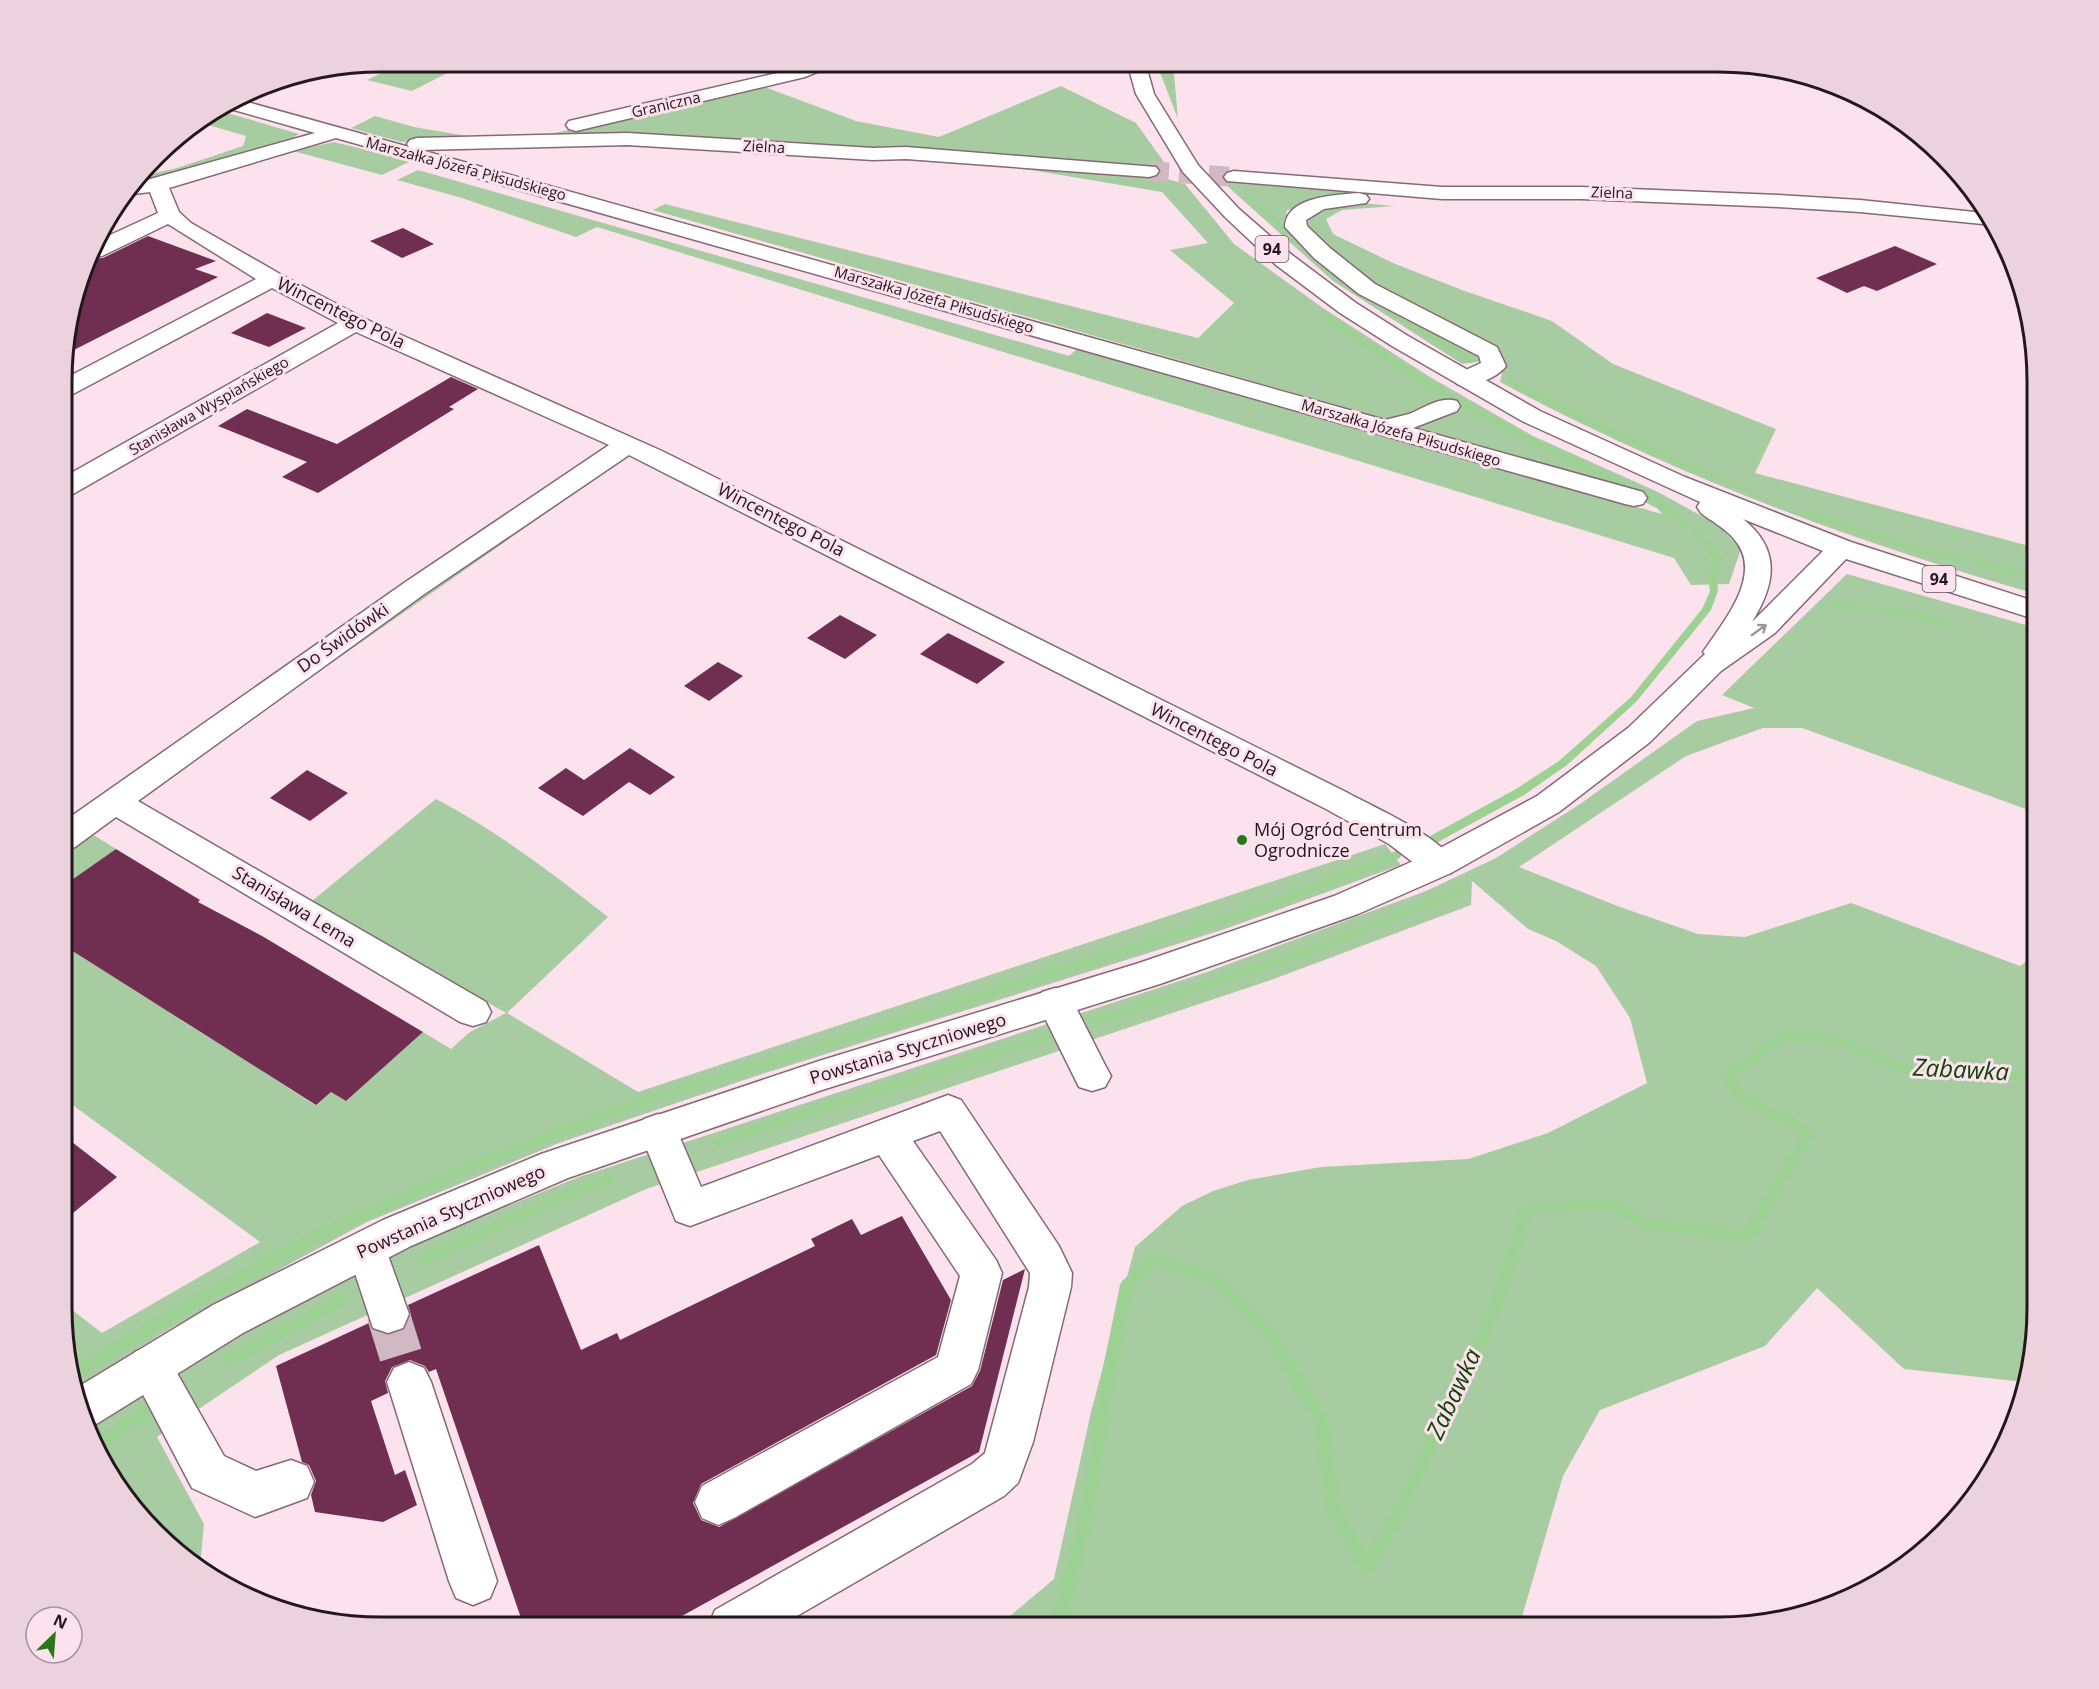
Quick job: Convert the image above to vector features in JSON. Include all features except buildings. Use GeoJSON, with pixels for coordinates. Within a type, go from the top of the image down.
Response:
{"type":"FeatureCollection","features":[{"type":"Feature","properties":{"kind":"street","name":"Graniczna"},"geometry":{"type":"LineString","coordinates":[[504,141],[671,105],[805,72]]}},
{"type":"Feature","properties":{"kind":"street","name":"94"},"geometry":{"type":"LineString","coordinates":[[1138,72],[1144,94],[1190,168],[1232,213],[1284,260],[1348,308],[1532,416],[1676,483],[1841,548],[2027,607]]}},
{"type":"Feature","properties":{"kind":"street","name":"Marszałka Józefa Piłsudskiego"},"geometry":{"type":"LineString","coordinates":[[240,106],[1634,498]]}},
{"type":"Feature","properties":{"kind":"street"},"geometry":{"type":"LineString","coordinates":[[140,188],[334,133]]}},
{"type":"Feature","properties":{"kind":"street","name":"Zielna"},"geometry":{"type":"LineString","coordinates":[[379,145],[627,139],[873,154],[906,153],[1149,171]]}},
{"type":"Feature","properties":{"kind":"street","name":"Zielna"},"geometry":{"type":"LineString","coordinates":[[1234,177],[1442,194],[1673,195],[1860,206],[1982,219]]}},
{"type":"Feature","properties":{"kind":"street"},"geometry":{"type":"LineString","coordinates":[[103,246],[170,215],[157,185]]}},
{"type":"Feature","properties":{"kind":"street"},"geometry":{"type":"LineString","coordinates":[[1442,194],[1332,201],[1303,211],[1296,218],[1296,227],[1322,253],[1367,289],[1489,352],[1494,366],[1466,379]]}},
{"type":"Feature","properties":{"kind":"street","name":"Wincentego Pola"},"geometry":{"type":"LineString","coordinates":[[170,215],[208,243],[355,323],[628,444],[1337,801],[1401,836],[1439,864]]}},
{"type":"Feature","properties":{"kind":"street"},"geometry":{"type":"LineString","coordinates":[[72,385],[272,279]]}},
{"type":"Feature","properties":{"kind":"street","name":"Stanisława Wyspiańskiego"},"geometry":{"type":"LineString","coordinates":[[72,483],[355,323]]}},
{"type":"Feature","properties":{"kind":"street"},"geometry":{"type":"LineString","coordinates":[[1382,428],[1418,419],[1448,406]]}},
{"type":"Feature","properties":{"kind":"street","name":"Do Świdówki"},"geometry":{"type":"LineString","coordinates":[[72,833],[277,684],[461,556],[628,444]]}},
{"type":"Feature","properties":{"kind":"street","name":"Powstania Styczniowego"},"geometry":{"type":"LineString","coordinates":[[1676,483],[1729,522],[1749,540],[1760,572],[1757,588],[1711,664]]}},
{"type":"Feature","properties":{"kind":"street","name":"Powstania Styczniowego"},"geometry":{"type":"LineString","coordinates":[[88,1405],[228,1319],[397,1233],[555,1166],[658,1130],[1346,905],[1439,864],[1548,804],[1639,735],[1711,664],[1765,627],[1841,548]]}},
{"type":"Feature","properties":{"kind":"street","name":"Stanisława Lema"},"geometry":{"type":"LineString","coordinates":[[115,802],[472,1012]]}},
{"type":"Feature","properties":{"kind":"street"},"geometry":{"type":"LineString","coordinates":[[1055,1002],[1092,1076]]}},
{"type":"Feature","properties":{"kind":"street"},"geometry":{"type":"LineString","coordinates":[[658,1130],[690,1209],[948,1111],[1051,1273],[1050,1287],[1011,1442],[1002,1467],[988,1480],[749,1617]]}},
{"type":"Feature","properties":{"kind":"street"},"geometry":{"type":"LineString","coordinates":[[718,1502],[956,1370],[981,1273],[887,1135]]}},
{"type":"Feature","properties":{"kind":"street"},"geometry":{"type":"LineString","coordinates":[[367,1249],[388,1314]]}},
{"type":"Feature","properties":{"kind":"street"},"geometry":{"type":"LineString","coordinates":[[150,1366],[208,1472],[255,1494],[291,1482]]}},
{"type":"Feature","properties":{"kind":"street"},"geometry":{"type":"LineString","coordinates":[[409,1382],[473,1581]]}},
{"type":"Feature","properties":{"kind":"green space"},"geometry":{"type":"Polygon","coordinates":[[[384,72],[449,72],[412,91],[367,80],[384,72]]]}},
{"type":"Feature","properties":{"kind":"green space"},"geometry":{"type":"Polygon","coordinates":[[[1160,72],[1174,72],[1178,119],[1160,72]]]}},
{"type":"Feature","properties":{"kind":"green space"},"geometry":{"type":"Polygon","coordinates":[[[759,85],[856,121],[939,137],[1061,86],[1136,123],[1169,169],[963,154],[542,136],[759,85]]]}},
{"type":"Feature","properties":{"kind":"green space"},"geometry":{"type":"Polygon","coordinates":[[[227,113],[299,134],[291,139],[147,180],[152,174],[243,146],[246,136],[208,125],[227,113]]]}},
{"type":"Feature","properties":{"kind":"green space"},"geometry":{"type":"Polygon","coordinates":[[[375,116],[414,127],[467,136],[401,142],[351,128],[375,116]]]}},
{"type":"Feature","properties":{"kind":"green space"},"geometry":{"type":"Polygon","coordinates":[[[334,142],[411,161],[382,175],[293,151],[334,142]]]}},
{"type":"Feature","properties":{"kind":"green space"},"geometry":{"type":"Polygon","coordinates":[[[996,162],[1162,174],[1160,177],[1185,184],[1234,244],[1323,308],[1430,377],[1533,436],[1658,492],[1718,525],[1741,549],[1729,584],[1691,585],[1674,558],[597,227],[576,237],[462,198],[397,180],[418,170],[1069,356],[1077,349],[1662,514],[1658,509],[1606,482],[653,210],[665,204],[1198,338],[1234,303],[1170,250],[1208,243],[1162,192],[995,164],[996,162]]]}},
{"type":"Feature","properties":{"kind":"green space"},"geometry":{"type":"Polygon","coordinates":[[[1231,180],[1397,193],[1341,198],[1300,206],[1286,211],[1289,227],[1343,278],[1477,351],[1482,361],[1462,364],[1333,281],[1226,185],[1231,180]]]}},
{"type":"Feature","properties":{"kind":"green space"},"geometry":{"type":"Polygon","coordinates":[[[1361,203],[1394,206],[1342,210],[1326,219],[1333,234],[1393,263],[1552,321],[1613,364],[1776,429],[1755,473],[2027,545],[2027,591],[1899,552],[1763,503],[1629,446],[1500,382],[1505,361],[1490,342],[1366,283],[1334,256],[1307,225],[1311,214],[1328,206],[1361,203]]]}},
{"type":"Feature","properties":{"kind":"green space"},"geometry":{"type":"Polygon","coordinates":[[[624,451],[631,454],[264,710],[258,706],[624,451]]]}},
{"type":"Feature","properties":{"kind":"green space"},"geometry":{"type":"Polygon","coordinates":[[[1847,574],[2027,625],[2027,809],[1802,728],[1763,728],[1686,756],[1519,867],[1620,907],[1698,934],[1745,937],[1851,903],[2020,966],[2027,961],[2027,1308],[2021,1368],[2018,1381],[1904,1369],[1817,1288],[1765,1346],[1600,1410],[1563,1476],[1522,1617],[1009,1617],[1054,1579],[1091,1412],[1135,1247],[1182,1206],[1213,1191],[1248,1180],[1321,1167],[1468,1159],[1548,1133],[1647,1083],[1630,1018],[1596,966],[1556,941],[1528,929],[1472,881],[1471,905],[1271,980],[646,1189],[279,1355],[157,1437],[204,1524],[201,1559],[177,1540],[149,1512],[124,1480],[104,1445],[95,1423],[224,1344],[398,1250],[579,1177],[1207,972],[1426,891],[1496,858],[1580,804],[1697,721],[1754,708],[1722,695],[1847,574]]]}},
{"type":"Feature","properties":{"kind":"green space"},"geometry":{"type":"Polygon","coordinates":[[[436,799],[459,811],[525,854],[608,917],[507,1013],[638,1092],[1385,844],[1401,865],[1225,929],[756,1076],[559,1143],[367,1222],[173,1327],[82,1384],[75,1348],[72,1310],[102,1333],[260,1242],[72,1105],[72,951],[153,1002],[177,984],[181,1020],[232,1052],[256,1033],[262,1071],[315,1105],[331,1092],[346,1101],[423,1032],[451,1049],[470,1032],[506,1013],[312,901],[436,799]]]}},
{"type":"Feature","properties":{"kind":"green space"},"geometry":{"type":"Polygon","coordinates":[[[92,834],[116,849],[72,880],[72,848],[92,834]]]}},
{"type":"Feature","properties":{"kind":"waterway"},"geometry":{"type":"LineString","coordinates":[[1250,198],[1316,258]]}},
{"type":"Feature","properties":{"kind":"waterway"},"geometry":{"type":"LineString","coordinates":[[1359,292],[1474,361]]}},
{"type":"Feature","properties":{"kind":"waterway"},"geometry":{"type":"LineString","coordinates":[[1324,316],[1452,400],[1656,501],[1685,523]]}},
{"type":"Feature","properties":{"kind":"waterway"},"geometry":{"type":"LineString","coordinates":[[1509,381],[1612,432],[1745,489]]}},
{"type":"Feature","properties":{"kind":"waterway"},"geometry":{"type":"LineString","coordinates":[[1806,513],[1933,554],[1979,562],[2027,575]]}},
{"type":"Feature","properties":{"kind":"waterway"},"geometry":{"type":"LineString","coordinates":[[1434,839],[1520,792],[1563,763],[1634,699],[1706,610],[1714,591],[1711,567],[1721,562],[1696,532]]}},
{"type":"Feature","properties":{"kind":"waterway"},"geometry":{"type":"LineString","coordinates":[[1833,605],[1901,611],[1955,625]]}},
{"type":"Feature","properties":{"kind":"waterway"},"geometry":{"type":"LineString","coordinates":[[79,1371],[197,1300],[325,1232],[467,1168],[611,1112],[1268,905],[1396,855]]}},
{"type":"Feature","properties":{"kind":"waterway"},"geometry":{"type":"LineString","coordinates":[[1096,1021],[1310,951],[1461,890]]}},
{"type":"Feature","properties":{"kind":"waterway","name":"Zabawka"},"geometry":{"type":"LineString","coordinates":[[1060,1617],[1085,1521],[1110,1368],[1127,1285],[1155,1260],[1211,1276],[1268,1331],[1319,1416],[1334,1509],[1366,1568],[1393,1523],[1494,1309],[1526,1209],[1614,1203],[1642,1222],[1747,1236],[1808,1135],[1789,1121],[1771,1115],[1735,1092],[1729,1073],[1739,1065],[1752,1062],[1761,1049],[1780,1039],[1795,1035],[1843,1042],[1915,1073],[1950,1067],[2014,1076],[2027,1069]]}},
{"type":"Feature","properties":{"kind":"waterway"},"geometry":{"type":"LineString","coordinates":[[719,1142],[1049,1037]]}},
{"type":"Feature","properties":{"kind":"waterway"},"geometry":{"type":"LineString","coordinates":[[425,1259],[569,1194],[610,1179]]}},
{"type":"Feature","properties":{"kind":"waterway"},"geometry":{"type":"LineString","coordinates":[[230,1359],[342,1299]]}},
{"type":"Feature","properties":{"kind":"waterway"},"geometry":{"type":"LineString","coordinates":[[102,1441],[152,1406]]}},
{"type":"Feature","properties":{"kind":"tunnel"},"geometry":{"type":"LineString","coordinates":[[1149,171],[1234,177]]}},
{"type":"Feature","properties":{"kind":"tunnel"},"geometry":{"type":"LineString","coordinates":[[388,1314],[409,1382]]}},
{"type":"Feature","properties":{"kind":"place","name":"Mój Ogród Centrum Ogrodnicze"},"geometry":{"type":"Point","coordinates":[1242,840]}}]}
